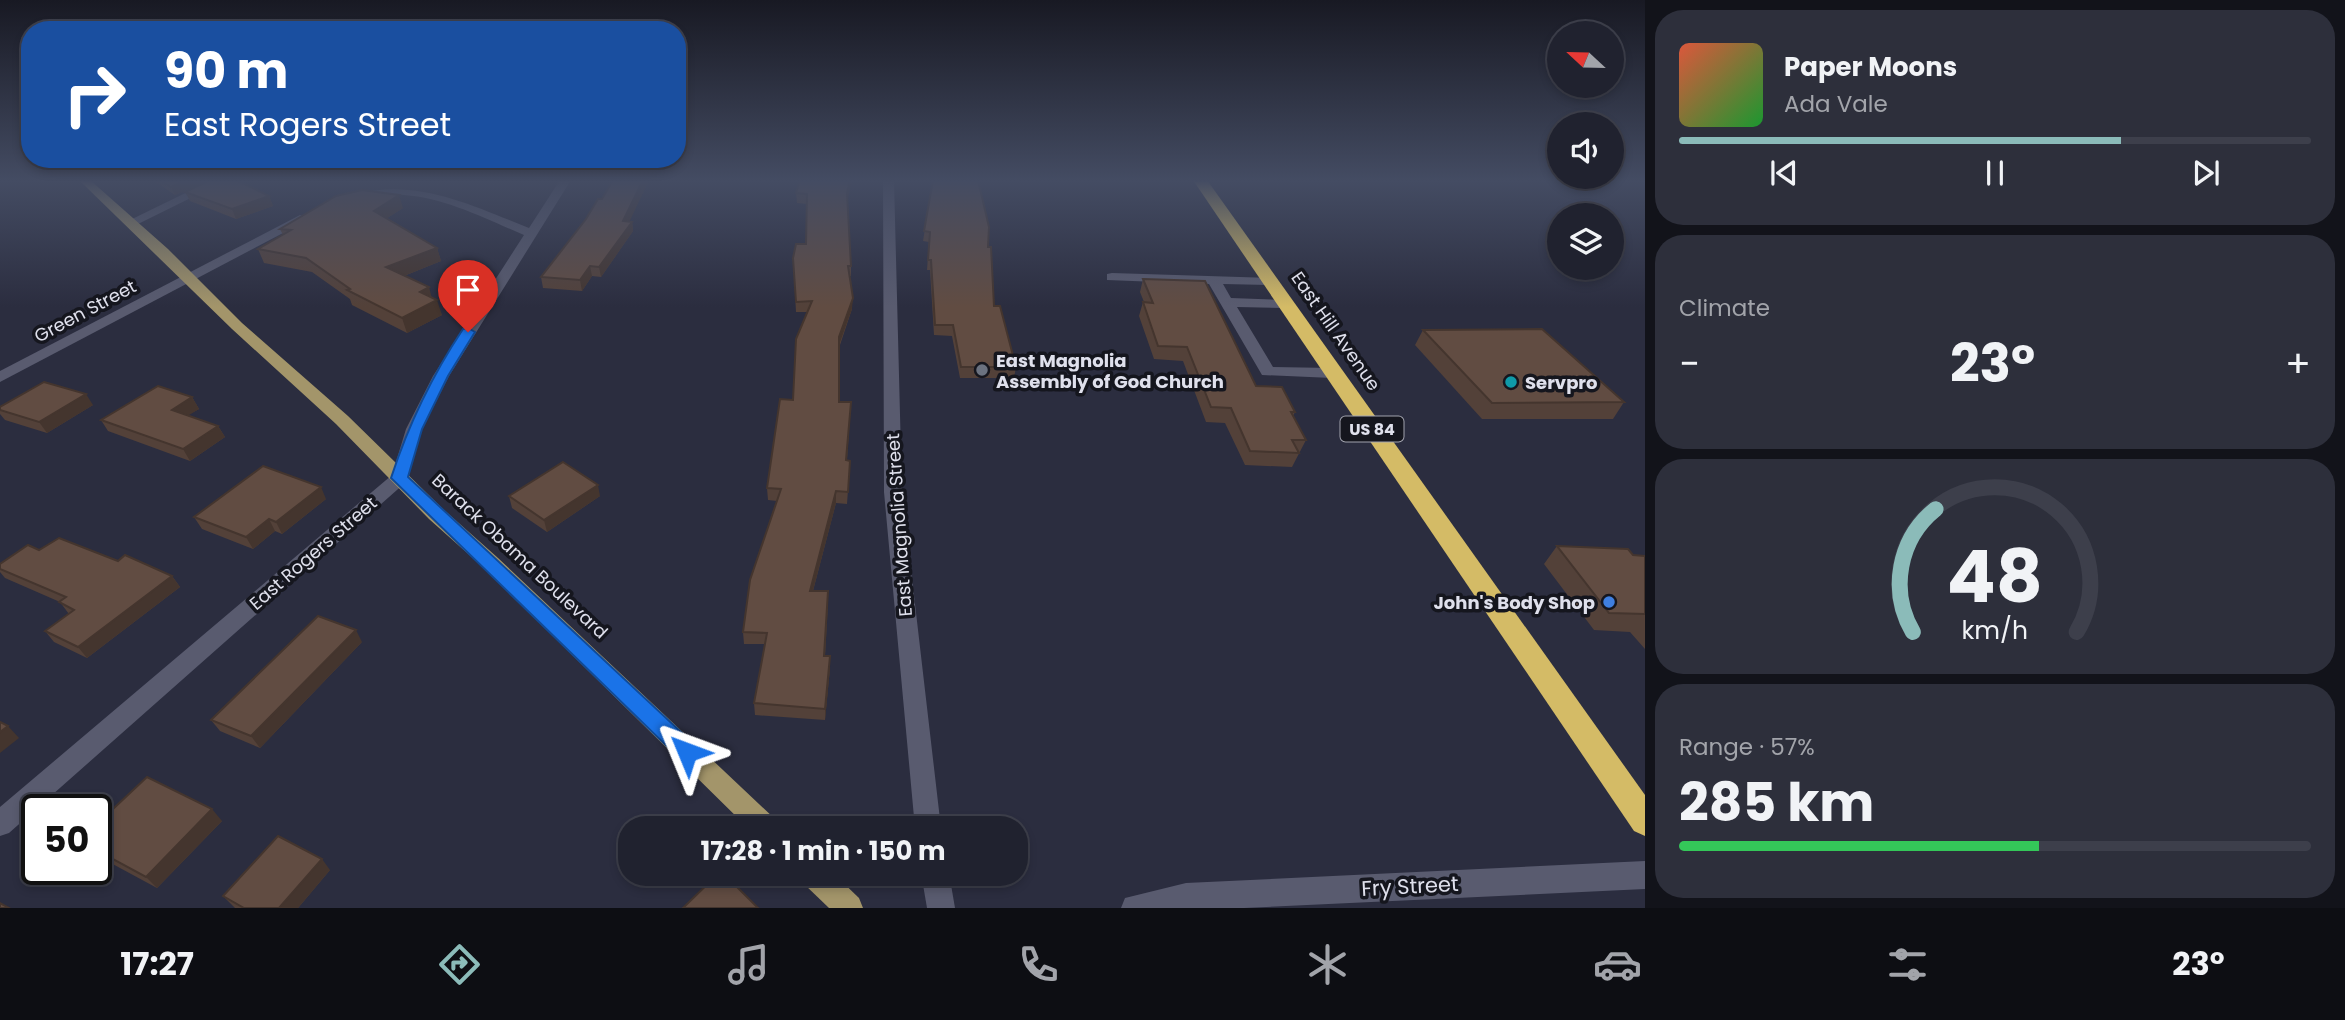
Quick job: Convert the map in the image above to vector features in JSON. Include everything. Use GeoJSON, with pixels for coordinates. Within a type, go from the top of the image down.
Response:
{"type":"FeatureCollection","features":[{"type":"Feature","properties":{"kind":"highway","name":"East Hill Avenue"},"geometry":{"type":"LineString","coordinates":[[1229,222],[1645,821]]}},
{"type":"Feature","properties":{"kind":"main road","name":"Barack Obama Boulevard"},"geometry":{"type":"LineString","coordinates":[[132,222],[188,279],[342,419],[400,478],[753,816]]}},
{"type":"Feature","properties":{"kind":"main road"},"geometry":{"type":"LineString","coordinates":[[826,886],[849,908]]}},
{"type":"Feature","properties":{"kind":"street","name":"Green Street"},"geometry":{"type":"LineString","coordinates":[[0,377],[294,222]]}},
{"type":"Feature","properties":{"kind":"street"},"geometry":{"type":"LineString","coordinates":[[503,222],[531,233]]}},
{"type":"Feature","properties":{"kind":"street"},"geometry":{"type":"LineString","coordinates":[[400,478],[414,429],[441,376],[538,222]]}},
{"type":"Feature","properties":{"kind":"street","name":"East Magnolia Street"},"geometry":{"type":"LineString","coordinates":[[889,222],[893,492],[927,816]]}},
{"type":"Feature","properties":{"kind":"street"},"geometry":{"type":"LineString","coordinates":[[1112,277],[1269,281]]}},
{"type":"Feature","properties":{"kind":"street"},"geometry":{"type":"LineString","coordinates":[[1214,280],[1268,372],[1332,373]]}},
{"type":"Feature","properties":{"kind":"street"},"geometry":{"type":"LineString","coordinates":[[1227,302],[1284,304]]}},
{"type":"Feature","properties":{"kind":"street","name":"East Rogers Street"},"geometry":{"type":"LineString","coordinates":[[0,824],[400,478]]}},
{"type":"Feature","properties":{"kind":"street","name":"Fry Street"},"geometry":{"type":"LineString","coordinates":[[1135,908],[1186,897],[1645,875]]}},
{"type":"Feature","properties":{"kind":"street"},"geometry":{"type":"LineString","coordinates":[[937,886],[941,908]]}},
{"type":"Feature","properties":{"kind":"building"},"geometry":{"type":"Polygon","coordinates":[[[291,222],[393,222],[437,248],[386,267],[429,287],[420,292],[437,300],[402,318],[347,290],[350,289],[306,258],[258,249],[291,230],[280,229],[291,222]]]}},
{"type":"Feature","properties":{"kind":"building"},"geometry":{"type":"Polygon","coordinates":[[[583,222],[632,222],[599,267],[590,266],[580,280],[541,277],[583,222]]]}},
{"type":"Feature","properties":{"kind":"building"},"geometry":{"type":"Polygon","coordinates":[[[806,222],[849,222],[851,266],[848,266],[853,298],[839,337],[839,402],[851,402],[846,460],[850,461],[848,492],[836,491],[810,591],[828,591],[824,656],[830,656],[825,709],[754,703],[767,633],[743,632],[750,580],[781,489],[767,488],[780,399],[793,400],[796,339],[812,301],[796,302],[793,258],[796,244],[806,244],[806,222]]]}},
{"type":"Feature","properties":{"kind":"building"},"geometry":{"type":"Polygon","coordinates":[[[926,222],[988,222],[994,306],[1000,306],[1016,367],[961,367],[953,325],[935,325],[931,260],[928,260],[930,232],[924,231],[926,222]]]}},
{"type":"Feature","properties":{"kind":"building"},"geometry":{"type":"Polygon","coordinates":[[[1143,279],[1205,281],[1256,386],[1282,387],[1295,412],[1291,412],[1306,440],[1292,440],[1299,453],[1250,451],[1231,408],[1211,407],[1187,347],[1158,346],[1143,302],[1153,303],[1143,279]]]}},
{"type":"Feature","properties":{"kind":"building","name":"Servpro"},"geometry":{"type":"Polygon","coordinates":[[[1542,329],[1624,402],[1492,403],[1423,330],[1542,329]]]}},
{"type":"Feature","properties":{"kind":"building"},"geometry":{"type":"Polygon","coordinates":[[[44,382],[86,394],[39,422],[0,410],[0,407],[44,382]]]}},
{"type":"Feature","properties":{"kind":"building"},"geometry":{"type":"Polygon","coordinates":[[[158,386],[192,397],[172,410],[218,426],[183,449],[101,420],[158,386]]]}},
{"type":"Feature","properties":{"kind":"building"},"geometry":{"type":"Polygon","coordinates":[[[563,462],[598,485],[544,520],[509,496],[563,462]]]}},
{"type":"Feature","properties":{"kind":"building"},"geometry":{"type":"Polygon","coordinates":[[[263,466],[321,487],[276,522],[269,519],[246,537],[194,517],[263,466]]]}},
{"type":"Feature","properties":{"kind":"building"},"geometry":{"type":"Polygon","coordinates":[[[59,538],[118,561],[125,555],[172,576],[78,647],[45,631],[74,610],[59,602],[66,597],[0,569],[0,564],[28,545],[39,550],[59,538]]]}},
{"type":"Feature","properties":{"kind":"building"},"geometry":{"type":"Polygon","coordinates":[[[1557,546],[1628,549],[1633,555],[1645,556],[1645,614],[1609,613],[1557,546]]]}},
{"type":"Feature","properties":{"kind":"building"},"geometry":{"type":"Polygon","coordinates":[[[318,616],[356,630],[251,736],[211,720],[318,616]]]}},
{"type":"Feature","properties":{"kind":"building"},"geometry":{"type":"Polygon","coordinates":[[[0,722],[8,726],[0,732],[0,722]]]}},
{"type":"Feature","properties":{"kind":"building"},"geometry":{"type":"Polygon","coordinates":[[[147,777],[212,809],[146,877],[112,859],[112,810],[147,777]]]}},
{"type":"Feature","properties":{"kind":"building"},"geometry":{"type":"Polygon","coordinates":[[[278,836],[322,859],[279,908],[244,908],[223,896],[278,836]]]}},
{"type":"Feature","properties":{"kind":"building"},"geometry":{"type":"Polygon","coordinates":[[[706,886],[736,886],[758,908],[683,908],[706,886]]]}},
{"type":"Feature","properties":{"kind":"place","name":"East Magnolia Assembly of God Church"},"geometry":{"type":"Point","coordinates":[982,370]}},
{"type":"Feature","properties":{"kind":"place","name":"Servpro"},"geometry":{"type":"Point","coordinates":[1511,382]}},
{"type":"Feature","properties":{"kind":"place","name":"John's Body Shop"},"geometry":{"type":"Point","coordinates":[1609,602]}},
{"type":"Feature","properties":{"kind":"route"},"geometry":{"type":"LineString","coordinates":[[468,332],[441,376],[414,429],[400,478],[687,752]]}}]}
